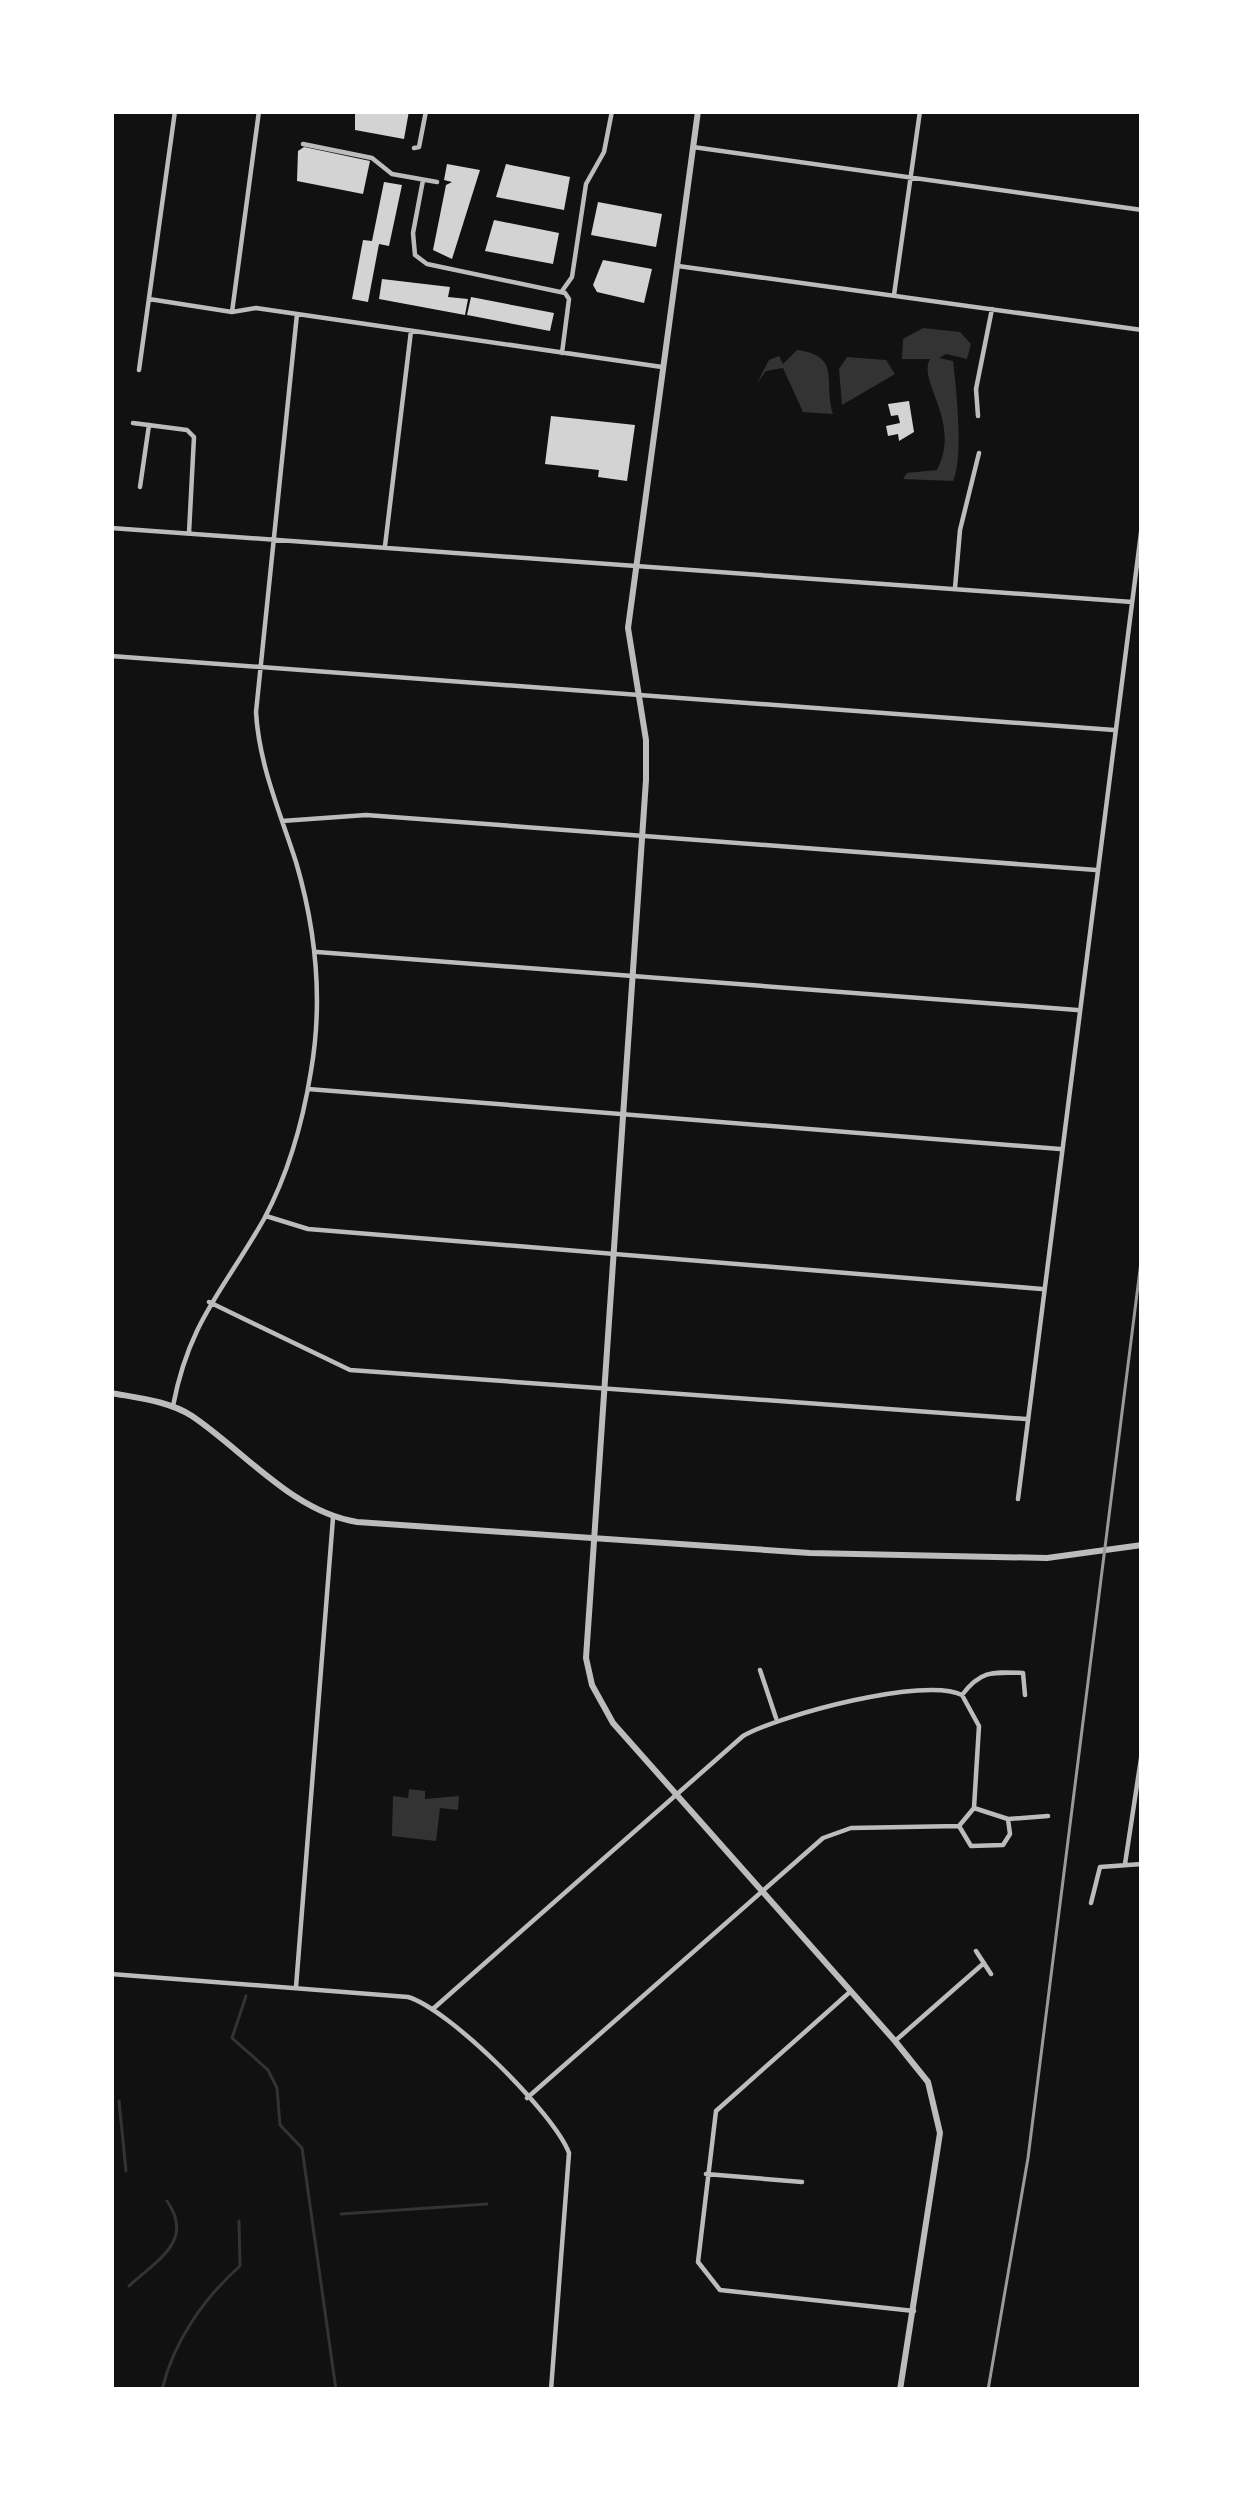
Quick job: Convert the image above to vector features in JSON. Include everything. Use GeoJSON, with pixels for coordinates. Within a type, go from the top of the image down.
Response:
{"type":"FeatureCollection","features":[{"type":"Feature","properties":{"kind":"street"},"geometry":{"type":"LineString","coordinates":[[139,370],[175,111]]}},
{"type":"Feature","properties":{"kind":"street"},"geometry":{"type":"LineString","coordinates":[[232,312],[259,111]]}},
{"type":"Feature","properties":{"kind":"street"},"geometry":{"type":"LineString","coordinates":[[414,148],[426,111]]}},
{"type":"Feature","properties":{"kind":"street"},"geometry":{"type":"LineString","coordinates":[[562,291],[572,277],[586,184],[604,152],[612,111]]}},
{"type":"Feature","properties":{"kind":"street"},"geometry":{"type":"LineString","coordinates":[[698,111],[628,638],[647,753],[586,1658],[592,1685],[613,1723],[928,2082],[939,2117],[938,2158],[900,2390]]}},
{"type":"Feature","properties":{"kind":"street"},"geometry":{"type":"LineString","coordinates":[[894,295],[920,111]]}},
{"type":"Feature","properties":{"kind":"street"},"geometry":{"type":"LineString","coordinates":[[421,136],[436,139]]}},
{"type":"Feature","properties":{"kind":"street"},"geometry":{"type":"LineString","coordinates":[[303,144],[372,158],[392,174],[437,182]]}},
{"type":"Feature","properties":{"kind":"street"},"geometry":{"type":"LineString","coordinates":[[693,147],[1142,210]]}},
{"type":"Feature","properties":{"kind":"street"},"geometry":{"type":"LineString","coordinates":[[423,180],[412,241],[423,262],[562,291],[569,299],[562,352]]}},
{"type":"Feature","properties":{"kind":"street"},"geometry":{"type":"LineString","coordinates":[[676,265],[1142,330]]}},
{"type":"Feature","properties":{"kind":"street"},"geometry":{"type":"LineString","coordinates":[[149,299],[232,312],[256,308],[662,367]]}},
{"type":"Feature","properties":{"kind":"street"},"geometry":{"type":"LineString","coordinates":[[978,416],[976,389],[992,309]]}},
{"type":"Feature","properties":{"kind":"street"},"geometry":{"type":"LineString","coordinates":[[172,1406],[185,1352],[208,1302],[266,1216],[285,1172],[308,1089],[317,1004],[315,951],[299,874],[257,729],[259,669],[297,314]]}},
{"type":"Feature","properties":{"kind":"street"},"geometry":{"type":"LineString","coordinates":[[385,546],[411,330]]}},
{"type":"Feature","properties":{"kind":"street"},"geometry":{"type":"LineString","coordinates":[[133,423],[187,430],[194,437],[189,533]]}},
{"type":"Feature","properties":{"kind":"street"},"geometry":{"type":"LineString","coordinates":[[140,487],[149,425]]}},
{"type":"Feature","properties":{"kind":"street"},"geometry":{"type":"LineString","coordinates":[[955,588],[960,530],[979,453]]}},
{"type":"Feature","properties":{"kind":"street"},"geometry":{"type":"LineString","coordinates":[[1018,1499],[1142,525]]}},
{"type":"Feature","properties":{"kind":"street"},"geometry":{"type":"LineString","coordinates":[[111,528],[1132,602]]}},
{"type":"Feature","properties":{"kind":"street"},"geometry":{"type":"LineString","coordinates":[[111,656],[1114,730]]}},
{"type":"Feature","properties":{"kind":"street"},"geometry":{"type":"LineString","coordinates":[[281,821],[365,815],[1096,870]]}},
{"type":"Feature","properties":{"kind":"street"},"geometry":{"type":"LineString","coordinates":[[315,951],[1078,1010]]}},
{"type":"Feature","properties":{"kind":"street"},"geometry":{"type":"LineString","coordinates":[[308,1089],[1060,1150]]}},
{"type":"Feature","properties":{"kind":"street"},"geometry":{"type":"LineString","coordinates":[[266,1216],[308,1229],[1042,1288]]}},
{"type":"Feature","properties":{"kind":"street"},"geometry":{"type":"LineString","coordinates":[[208,1302],[350,1370],[1026,1418]]}},
{"type":"Feature","properties":{"kind":"street"},"geometry":{"type":"LineString","coordinates":[[111,1393],[172,1406],[333,1518],[810,1553],[1012,1558],[1142,1546]]}},
{"type":"Feature","properties":{"kind":"street"},"geometry":{"type":"LineString","coordinates":[[296,1987],[333,1518]]}},
{"type":"Feature","properties":{"kind":"street"},"geometry":{"type":"LineString","coordinates":[[760,1670],[776,1718]]}},
{"type":"Feature","properties":{"kind":"street"},"geometry":{"type":"LineString","coordinates":[[962,1695],[976,1676],[987,1672],[1023,1672],[1024,1695]]}},
{"type":"Feature","properties":{"kind":"street"},"geometry":{"type":"LineString","coordinates":[[434,2008],[742,1736],[776,1718],[933,1689],[962,1695],[979,1726],[974,1808],[959,1826],[836,1832],[527,2098]]}},
{"type":"Feature","properties":{"kind":"street"},"geometry":{"type":"LineString","coordinates":[[1125,1864],[1142,1752]]}},
{"type":"Feature","properties":{"kind":"street"},"geometry":{"type":"LineString","coordinates":[[974,1808],[1007,1819],[1048,1816]]}},
{"type":"Feature","properties":{"kind":"street"},"geometry":{"type":"LineString","coordinates":[[959,1826],[971,1846],[996,1846],[1007,1840],[1007,1819]]}},
{"type":"Feature","properties":{"kind":"street"},"geometry":{"type":"LineString","coordinates":[[1132,1828],[1142,1829]]}},
{"type":"Feature","properties":{"kind":"street"},"geometry":{"type":"LineString","coordinates":[[1091,1903],[1096,1870],[1142,1864]]}},
{"type":"Feature","properties":{"kind":"street"},"geometry":{"type":"LineString","coordinates":[[976,1951],[991,1974]]}},
{"type":"Feature","properties":{"kind":"street"},"geometry":{"type":"LineString","coordinates":[[895,2041],[984,1964]]}},
{"type":"Feature","properties":{"kind":"street"},"geometry":{"type":"LineString","coordinates":[[111,1974],[408,1997],[434,2008],[557,2129],[569,2153],[550,2390]]}},
{"type":"Feature","properties":{"kind":"street"},"geometry":{"type":"LineString","coordinates":[[851,1991],[716,2111],[698,2262],[715,2287],[914,2311]]}},
{"type":"Feature","properties":{"kind":"street"},"geometry":{"type":"LineString","coordinates":[[706,2174],[802,2182]]}},
{"type":"Feature","properties":{"kind":"shaded area"},"geometry":{"type":"Polygon","coordinates":[[[923,328],[960,332],[971,344],[967,359],[946,354],[939,358],[953,361],[959,439],[953,481],[903,479],[907,473],[937,470],[943,452],[945,435],[929,379],[930,359],[902,359],[903,339],[923,328]]]}},
{"type":"Feature","properties":{"kind":"shaded area"},"geometry":{"type":"Polygon","coordinates":[[[797,350],[826,364],[833,414],[803,412],[783,368],[766,371],[757,383],[769,360],[779,356],[783,364],[797,350]]]}},
{"type":"Feature","properties":{"kind":"shaded area"},"geometry":{"type":"Polygon","coordinates":[[[847,357],[886,360],[895,374],[842,405],[839,369],[847,357]]]}},
{"type":"Feature","properties":{"kind":"shaded area"},"geometry":{"type":"Polygon","coordinates":[[[409,1789],[425,1791],[425,1799],[459,1796],[458,1810],[440,1808],[436,1841],[392,1836],[393,1796],[408,1798],[409,1789]]]}},
{"type":"Feature","properties":{"kind":"building"},"geometry":{"type":"Polygon","coordinates":[[[355,111],[409,111],[404,139],[355,130],[355,111]]]}},
{"type":"Feature","properties":{"kind":"building"},"geometry":{"type":"Polygon","coordinates":[[[304,147],[370,161],[363,194],[297,181],[298,151],[304,147]]]}},
{"type":"Feature","properties":{"kind":"building"},"geometry":{"type":"Polygon","coordinates":[[[447,164],[480,170],[452,259],[433,250],[446,185],[452,182],[444,180],[447,164]]]}},
{"type":"Feature","properties":{"kind":"building"},"geometry":{"type":"Polygon","coordinates":[[[506,164],[570,177],[564,210],[496,197],[506,164]]]}},
{"type":"Feature","properties":{"kind":"building"},"geometry":{"type":"Polygon","coordinates":[[[384,182],[402,185],[389,246],[379,244],[368,302],[352,299],[363,240],[372,241],[384,182]]]}},
{"type":"Feature","properties":{"kind":"building"},"geometry":{"type":"Polygon","coordinates":[[[598,202],[662,214],[656,247],[591,235],[598,202]]]}},
{"type":"Feature","properties":{"kind":"building"},"geometry":{"type":"Polygon","coordinates":[[[494,220],[559,233],[553,264],[485,251],[494,220]]]}},
{"type":"Feature","properties":{"kind":"building"},"geometry":{"type":"Polygon","coordinates":[[[603,260],[652,269],[644,303],[597,292],[593,285],[603,260]]]}},
{"type":"Feature","properties":{"kind":"building"},"geometry":{"type":"Polygon","coordinates":[[[382,279],[450,287],[448,297],[468,299],[465,315],[379,299],[382,279]]]}},
{"type":"Feature","properties":{"kind":"building"},"geometry":{"type":"Polygon","coordinates":[[[471,297],[554,313],[550,331],[467,315],[471,297]]]}},
{"type":"Feature","properties":{"kind":"building"},"geometry":{"type":"Polygon","coordinates":[[[909,401],[914,432],[899,441],[898,434],[888,436],[886,426],[900,423],[898,415],[891,416],[888,404],[909,401]]]}},
{"type":"Feature","properties":{"kind":"building"},"geometry":{"type":"Polygon","coordinates":[[[551,416],[635,425],[627,481],[598,477],[599,470],[545,464],[551,416]]]}},
{"type":"Feature","properties":{"kind":"waterway"},"geometry":{"type":"LineString","coordinates":[[246,1996],[232,2038],[268,2070],[277,2088],[280,2125],[302,2148],[336,2390]]}},
{"type":"Feature","properties":{"kind":"waterway"},"geometry":{"type":"LineString","coordinates":[[119,2101],[126,2171]]}},
{"type":"Feature","properties":{"kind":"waterway"},"geometry":{"type":"LineString","coordinates":[[129,2286],[175,2239],[175,2215],[167,2201]]}},
{"type":"Feature","properties":{"kind":"waterway"},"geometry":{"type":"LineString","coordinates":[[341,2214],[487,2204]]}},
{"type":"Feature","properties":{"kind":"waterway"},"geometry":{"type":"LineString","coordinates":[[162,2390],[192,2322],[240,2266],[239,2221]]}},
{"type":"Feature","properties":{"kind":"railway"},"geometry":{"type":"LineString","coordinates":[[988,2390],[1028,2158],[1142,1254]]}}]}
